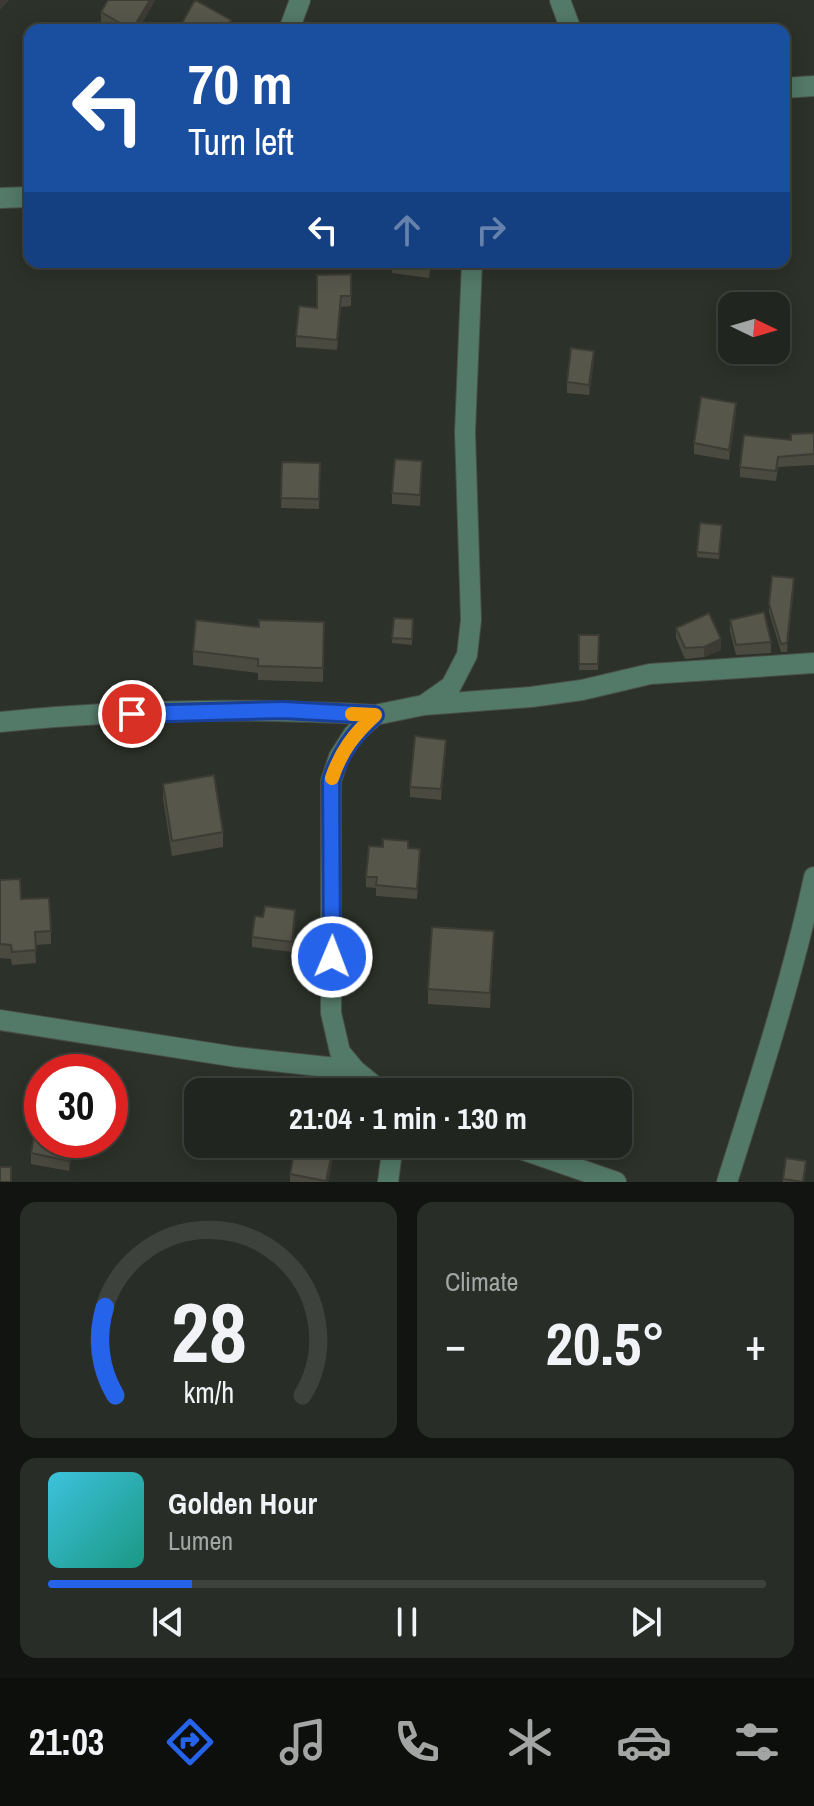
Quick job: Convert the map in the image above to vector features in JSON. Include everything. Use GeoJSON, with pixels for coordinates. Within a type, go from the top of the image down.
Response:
{"type":"FeatureCollection","features":[{"type":"Feature","properties":{"kind":"street"},"geometry":{"type":"LineString","coordinates":[[291,24],[300,0]]}},
{"type":"Feature","properties":{"kind":"street"},"geometry":{"type":"LineString","coordinates":[[560,0],[569,24]]}},
{"type":"Feature","properties":{"kind":"street"},"geometry":{"type":"LineString","coordinates":[[790,88],[814,86]]}},
{"type":"Feature","properties":{"kind":"street"},"geometry":{"type":"LineString","coordinates":[[0,198],[24,197]]}},
{"type":"Feature","properties":{"kind":"street"},"geometry":{"type":"LineString","coordinates":[[424,705],[451,686],[467,655],[471,620],[465,432],[472,268]]}},
{"type":"Feature","properties":{"kind":"street"},"geometry":{"type":"LineString","coordinates":[[0,722],[52,716],[283,710],[375,715],[424,705],[582,690],[650,674],[814,663]]}},
{"type":"Feature","properties":{"kind":"street"},"geometry":{"type":"LineString","coordinates":[[365,1078],[340,1052],[331,1013],[331,781],[339,757],[353,735],[375,715]]}},
{"type":"Feature","properties":{"kind":"street"},"geometry":{"type":"LineString","coordinates":[[727,1182],[802,933],[814,877]]}},
{"type":"Feature","properties":{"kind":"street"},"geometry":{"type":"LineString","coordinates":[[0,1020],[236,1057],[355,1070]]}},
{"type":"Feature","properties":{"kind":"street"},"geometry":{"type":"LineString","coordinates":[[388,1182],[391,1158]]}},
{"type":"Feature","properties":{"kind":"street"},"geometry":{"type":"LineString","coordinates":[[547,1158],[616,1182]]}},
{"type":"Feature","properties":{"kind":"building"},"geometry":{"type":"Polygon","coordinates":[[[108,0],[150,0],[136,24],[122,24],[101,12],[108,0]]]}},
{"type":"Feature","properties":{"kind":"building"},"geometry":{"type":"Polygon","coordinates":[[[195,0],[231,20],[229,24],[181,24],[195,0]]]}},
{"type":"Feature","properties":{"kind":"building"},"geometry":{"type":"Polygon","coordinates":[[[351,274],[351,296],[341,296],[337,340],[296,336],[299,306],[317,308],[317,275],[351,274]]]}},
{"type":"Feature","properties":{"kind":"building"},"geometry":{"type":"Polygon","coordinates":[[[571,348],[594,351],[589,385],[567,382],[571,348]]]}},
{"type":"Feature","properties":{"kind":"building"},"geometry":{"type":"Polygon","coordinates":[[[701,397],[736,403],[729,450],[694,443],[701,397]]]}},
{"type":"Feature","properties":{"kind":"building"},"geometry":{"type":"Polygon","coordinates":[[[814,433],[814,454],[778,457],[776,471],[740,467],[744,435],[791,440],[791,434],[814,433]]]}},
{"type":"Feature","properties":{"kind":"building"},"geometry":{"type":"Polygon","coordinates":[[[395,459],[422,461],[420,495],[392,493],[395,459]]]}},
{"type":"Feature","properties":{"kind":"building"},"geometry":{"type":"Polygon","coordinates":[[[282,462],[320,463],[319,499],[281,498],[282,462]]]}},
{"type":"Feature","properties":{"kind":"building"},"geometry":{"type":"Polygon","coordinates":[[[700,523],[722,525],[719,554],[697,552],[700,523]]]}},
{"type":"Feature","properties":{"kind":"building"},"geometry":{"type":"Polygon","coordinates":[[[772,576],[794,578],[787,643],[781,644],[769,604],[772,576]]]}},
{"type":"Feature","properties":{"kind":"building"},"geometry":{"type":"Polygon","coordinates":[[[764,612],[771,642],[736,645],[730,620],[764,612]]]}},
{"type":"Feature","properties":{"kind":"building"},"geometry":{"type":"Polygon","coordinates":[[[709,613],[721,639],[704,647],[685,648],[676,628],[709,613]]]}},
{"type":"Feature","properties":{"kind":"building"},"geometry":{"type":"Polygon","coordinates":[[[394,618],[413,619],[412,639],[392,638],[394,618]]]}},
{"type":"Feature","properties":{"kind":"building"},"geometry":{"type":"Polygon","coordinates":[[[196,620],[259,627],[259,620],[324,622],[323,668],[258,666],[258,659],[193,651],[196,620]]]}},
{"type":"Feature","properties":{"kind":"building"},"geometry":{"type":"Polygon","coordinates":[[[579,635],[599,635],[598,664],[579,664],[579,635]]]}},
{"type":"Feature","properties":{"kind":"building"},"geometry":{"type":"Polygon","coordinates":[[[415,736],[446,740],[441,789],[410,787],[415,736]]]}},
{"type":"Feature","properties":{"kind":"building"},"geometry":{"type":"Polygon","coordinates":[[[214,775],[223,832],[172,841],[163,784],[214,775]]]}},
{"type":"Feature","properties":{"kind":"building"},"geometry":{"type":"Polygon","coordinates":[[[383,839],[408,841],[408,848],[420,849],[417,889],[376,885],[377,877],[366,877],[369,846],[383,847],[383,839]]]}},
{"type":"Feature","properties":{"kind":"building"},"geometry":{"type":"Polygon","coordinates":[[[20,879],[21,899],[49,898],[51,931],[35,932],[36,950],[12,952],[11,945],[0,944],[0,880],[20,879]]]}},
{"type":"Feature","properties":{"kind":"building"},"geometry":{"type":"Polygon","coordinates":[[[265,906],[295,910],[292,942],[252,937],[255,916],[263,917],[265,906]]]}},
{"type":"Feature","properties":{"kind":"building"},"geometry":{"type":"Polygon","coordinates":[[[432,927],[494,931],[490,993],[428,989],[432,927]]]}},
{"type":"Feature","properties":{"kind":"building"},"geometry":{"type":"Polygon","coordinates":[[[293,1158],[331,1158],[326,1181],[290,1174],[293,1158]]]}},
{"type":"Feature","properties":{"kind":"building"},"geometry":{"type":"Polygon","coordinates":[[[786,1158],[806,1161],[803,1182],[783,1179],[786,1158]]]}},
{"type":"Feature","properties":{"kind":"building"},"geometry":{"type":"Polygon","coordinates":[[[0,1167],[11,1167],[11,1182],[0,1182],[0,1167]]]}},
{"type":"Feature","properties":{"kind":"slow traffic"},"geometry":{"type":"LineString","coordinates":[[332,778],[339,757],[353,735],[375,715],[352,714]]}},
{"type":"Feature","properties":{"kind":"route"},"geometry":{"type":"LineString","coordinates":[[132,714],[283,710],[375,715],[353,735],[339,757],[331,781],[332,957]]}}]}
